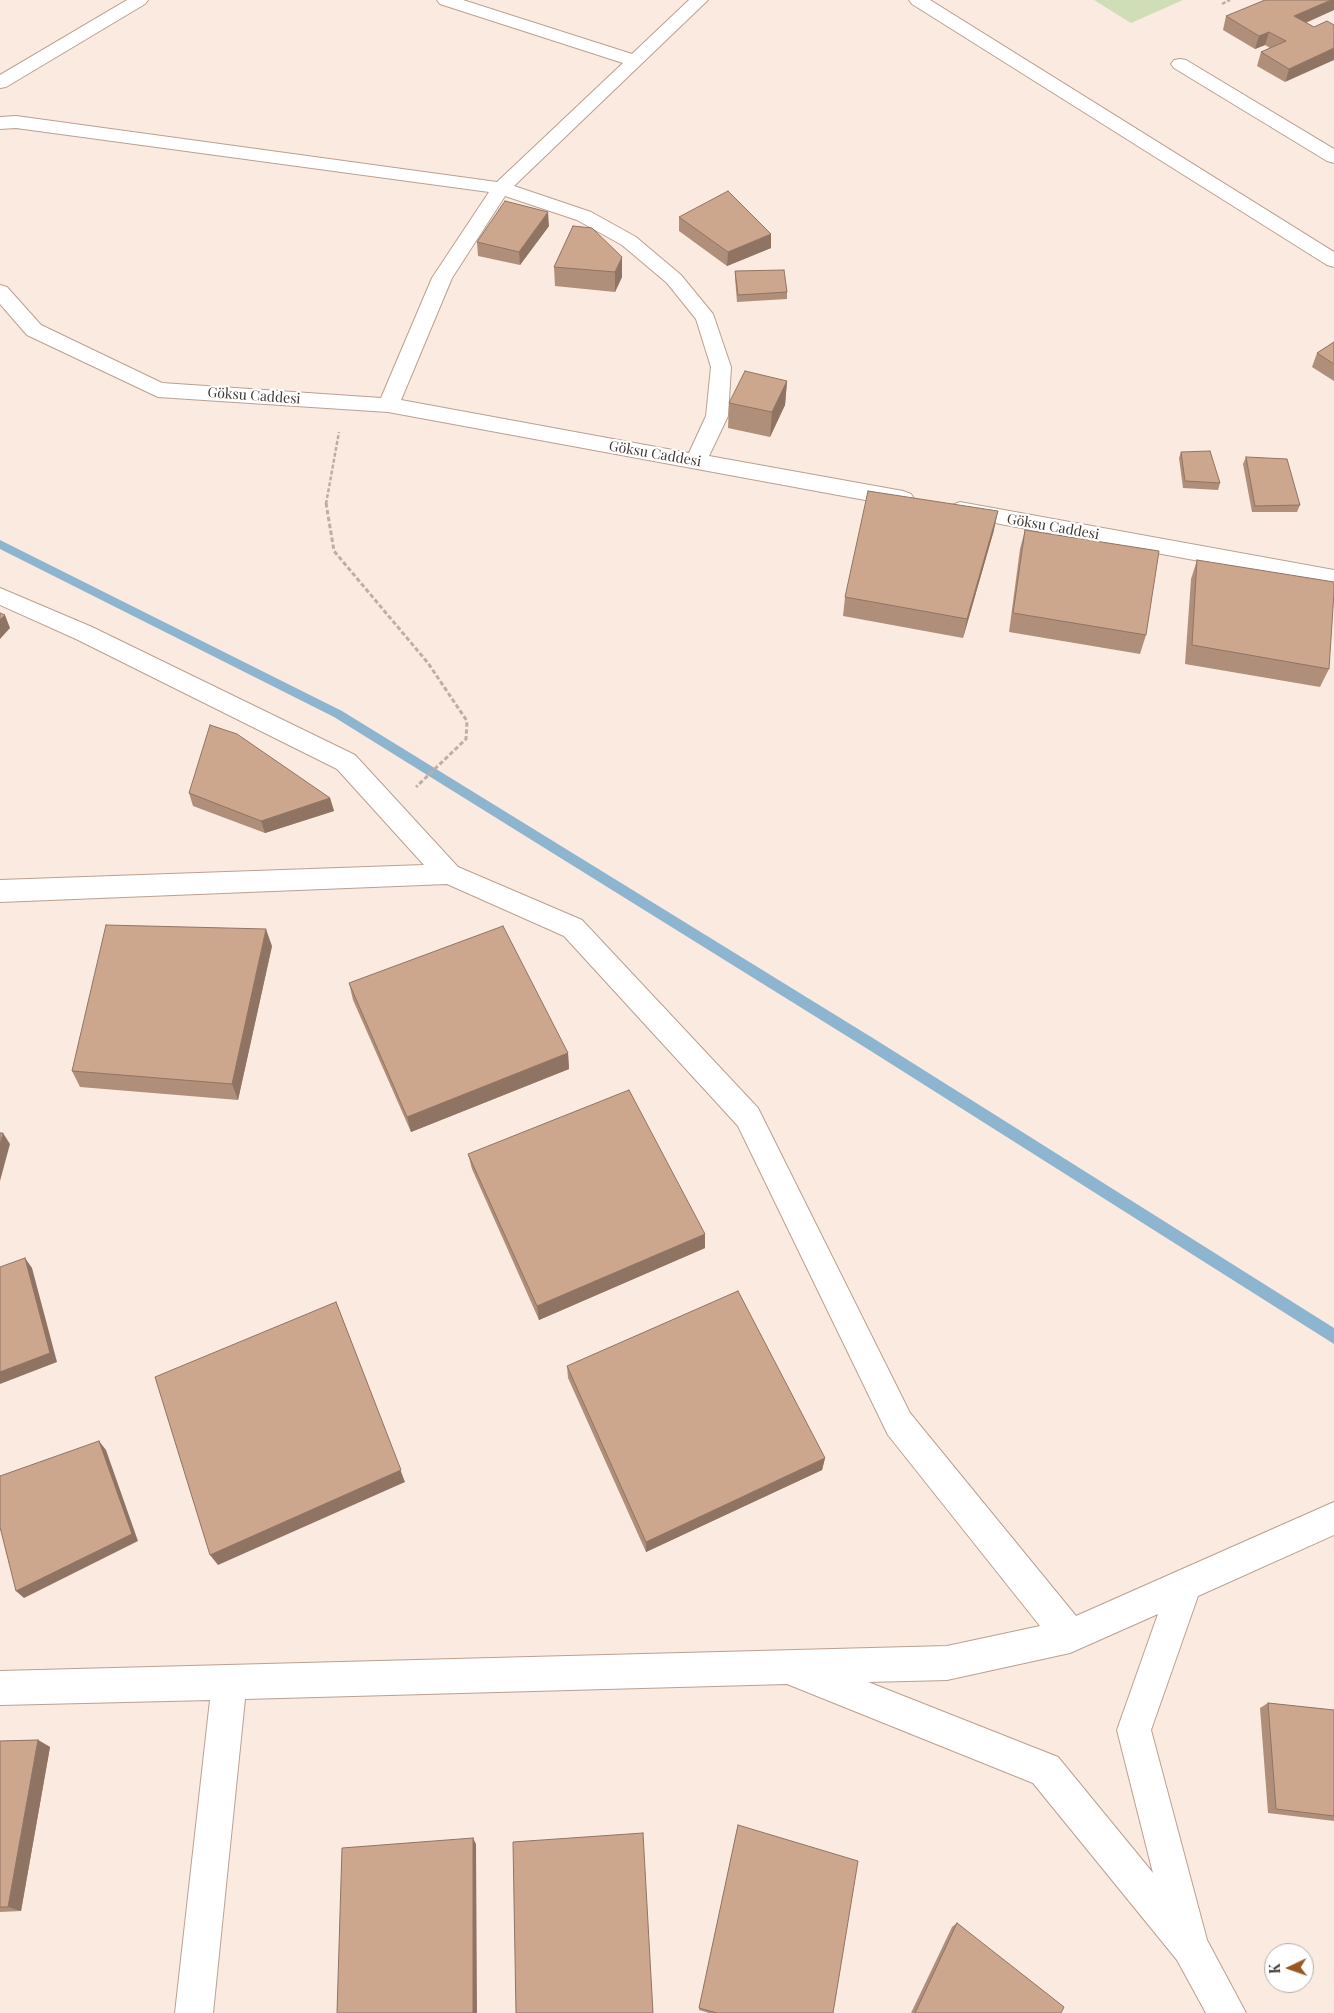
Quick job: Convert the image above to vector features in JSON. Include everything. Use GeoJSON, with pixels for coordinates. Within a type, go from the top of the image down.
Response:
{"type":"FeatureCollection","features":[{"type":"Feature","properties":{"kind":"street"},"geometry":{"type":"LineString","coordinates":[[0,84],[138,0]]}},
{"type":"Feature","properties":{"kind":"street"},"geometry":{"type":"LineString","coordinates":[[446,0],[636,61]]}},
{"type":"Feature","properties":{"kind":"street"},"geometry":{"type":"LineString","coordinates":[[388,405],[442,278],[500,188],[699,0]]}},
{"type":"Feature","properties":{"kind":"street"},"geometry":{"type":"LineString","coordinates":[[918,0],[1334,260]]}},
{"type":"Feature","properties":{"kind":"street"},"geometry":{"type":"LineString","coordinates":[[1180,64],[1334,157]]}},
{"type":"Feature","properties":{"kind":"street"},"geometry":{"type":"LineString","coordinates":[[0,123],[26,124],[500,188],[584,216],[628,241],[674,278],[706,318],[721,367],[717,416],[696,461]]}},
{"type":"Feature","properties":{"kind":"street","name":"Göksu Caddesi"},"geometry":{"type":"LineString","coordinates":[[0,291],[34,330],[158,390],[388,405],[1334,578]]}},
{"type":"Feature","properties":{"kind":"street"},"geometry":{"type":"LineString","coordinates":[[0,596],[84,633],[346,762],[449,874],[573,928],[748,1116],[899,1424],[1070,1636]]}},
{"type":"Feature","properties":{"kind":"street"},"geometry":{"type":"LineString","coordinates":[[0,891],[449,874]]}},
{"type":"Feature","properties":{"kind":"street"},"geometry":{"type":"LineString","coordinates":[[0,1688],[947,1663],[1070,1636],[1334,1518]]}},
{"type":"Feature","properties":{"kind":"street"},"geometry":{"type":"LineString","coordinates":[[1185,1585],[1134,1730],[1190,1947]]}},
{"type":"Feature","properties":{"kind":"street"},"geometry":{"type":"LineString","coordinates":[[788,1667],[1045,1770],[1190,1947],[1227,2013]]}},
{"type":"Feature","properties":{"kind":"street"},"geometry":{"type":"LineString","coordinates":[[194,2013],[229,1682]]}},
{"type":"Feature","properties":{"kind":"path"},"geometry":{"type":"LineString","coordinates":[[1222,4],[1230,0]]}},
{"type":"Feature","properties":{"kind":"path"},"geometry":{"type":"LineString","coordinates":[[346,402],[326,504],[334,551],[428,663],[467,722],[466,739],[416,787]]}},
{"type":"Feature","properties":{"kind":"green space"},"geometry":{"type":"Polygon","coordinates":[[[1094,0],[1183,0],[1131,23],[1094,0]]]}},
{"type":"Feature","properties":{"kind":"building"},"geometry":{"type":"Polygon","coordinates":[[[1265,0],[1331,0],[1294,16],[1314,27],[1327,21],[1334,25],[1334,48],[1289,69],[1261,52],[1286,41],[1269,32],[1259,36],[1226,16],[1265,0]]]}},
{"type":"Feature","properties":{"kind":"building"},"geometry":{"type":"Polygon","coordinates":[[[728,191],[771,234],[728,252],[679,217],[728,191]]]}},
{"type":"Feature","properties":{"kind":"building"},"geometry":{"type":"Polygon","coordinates":[[[505,201],[548,212],[519,252],[477,242],[505,201]]]}},
{"type":"Feature","properties":{"kind":"building"},"geometry":{"type":"Polygon","coordinates":[[[573,226],[592,228],[622,257],[615,272],[554,267],[573,226]]]}},
{"type":"Feature","properties":{"kind":"building"},"geometry":{"type":"Polygon","coordinates":[[[784,270],[787,292],[738,295],[735,271],[784,270]]]}},
{"type":"Feature","properties":{"kind":"building"},"geometry":{"type":"Polygon","coordinates":[[[1334,342],[1334,364],[1317,353],[1334,342]]]}},
{"type":"Feature","properties":{"kind":"building"},"geometry":{"type":"Polygon","coordinates":[[[745,371],[787,381],[772,412],[729,403],[745,371]]]}},
{"type":"Feature","properties":{"kind":"building"},"geometry":{"type":"Polygon","coordinates":[[[1210,451],[1220,483],[1185,481],[1181,452],[1210,451]]]}},
{"type":"Feature","properties":{"kind":"building"},"geometry":{"type":"Polygon","coordinates":[[[1246,457],[1287,459],[1300,505],[1255,506],[1246,457]]]}},
{"type":"Feature","properties":{"kind":"building"},"geometry":{"type":"Polygon","coordinates":[[[868,491],[998,511],[967,619],[845,597],[868,491]]]}},
{"type":"Feature","properties":{"kind":"building"},"geometry":{"type":"Polygon","coordinates":[[[1025,530],[1159,551],[1146,635],[1013,613],[1025,530]]]}},
{"type":"Feature","properties":{"kind":"building"},"geometry":{"type":"Polygon","coordinates":[[[1197,560],[1334,582],[1329,669],[1192,645],[1197,560]]]}},
{"type":"Feature","properties":{"kind":"building"},"geometry":{"type":"Polygon","coordinates":[[[0,613],[5,615],[0,620],[0,613]]]}},
{"type":"Feature","properties":{"kind":"building"},"geometry":{"type":"Polygon","coordinates":[[[210,725],[237,734],[330,798],[261,821],[189,793],[210,725]]]}},
{"type":"Feature","properties":{"kind":"building"},"geometry":{"type":"Polygon","coordinates":[[[106,925],[266,929],[232,1084],[72,1071],[106,925]]]}},
{"type":"Feature","properties":{"kind":"building"},"geometry":{"type":"Polygon","coordinates":[[[503,926],[568,1053],[407,1117],[349,983],[503,926]]]}},
{"type":"Feature","properties":{"kind":"building"},"geometry":{"type":"Polygon","coordinates":[[[629,1090],[705,1234],[537,1306],[468,1154],[629,1090]]]}},
{"type":"Feature","properties":{"kind":"building"},"geometry":{"type":"Polygon","coordinates":[[[0,1133],[3,1133],[0,1145],[0,1133]]]}},
{"type":"Feature","properties":{"kind":"building"},"geometry":{"type":"Polygon","coordinates":[[[25,1258],[50,1353],[0,1372],[0,1267],[25,1258]]]}},
{"type":"Feature","properties":{"kind":"building"},"geometry":{"type":"Polygon","coordinates":[[[738,1291],[825,1458],[646,1542],[567,1366],[738,1291]]]}},
{"type":"Feature","properties":{"kind":"building"},"geometry":{"type":"Polygon","coordinates":[[[336,1302],[401,1470],[210,1555],[155,1377],[336,1302]]]}},
{"type":"Feature","properties":{"kind":"building"},"geometry":{"type":"Polygon","coordinates":[[[99,1441],[132,1534],[16,1591],[0,1527],[0,1476],[99,1441]]]}},
{"type":"Feature","properties":{"kind":"building"},"geometry":{"type":"Polygon","coordinates":[[[1268,1703],[1334,1710],[1334,1816],[1276,1809],[1268,1703]]]}},
{"type":"Feature","properties":{"kind":"building"},"geometry":{"type":"Polygon","coordinates":[[[38,1740],[8,1907],[0,1907],[0,1741],[38,1740]]]}},
{"type":"Feature","properties":{"kind":"building"},"geometry":{"type":"Polygon","coordinates":[[[738,1825],[858,1861],[833,2013],[717,2013],[699,2008],[738,1825]]]}},
{"type":"Feature","properties":{"kind":"building"},"geometry":{"type":"Polygon","coordinates":[[[643,1833],[653,2013],[516,2013],[513,1842],[643,1833]]]}},
{"type":"Feature","properties":{"kind":"building"},"geometry":{"type":"Polygon","coordinates":[[[473,1838],[473,2013],[337,2013],[342,1848],[473,1838]]]}},
{"type":"Feature","properties":{"kind":"building"},"geometry":{"type":"Polygon","coordinates":[[[957,1923],[1064,2007],[1061,2013],[915,2013],[957,1923]]]}},
{"type":"Feature","properties":{"kind":"waterway"},"geometry":{"type":"LineString","coordinates":[[0,544],[338,714],[871,1044],[1334,1337]]}}]}
